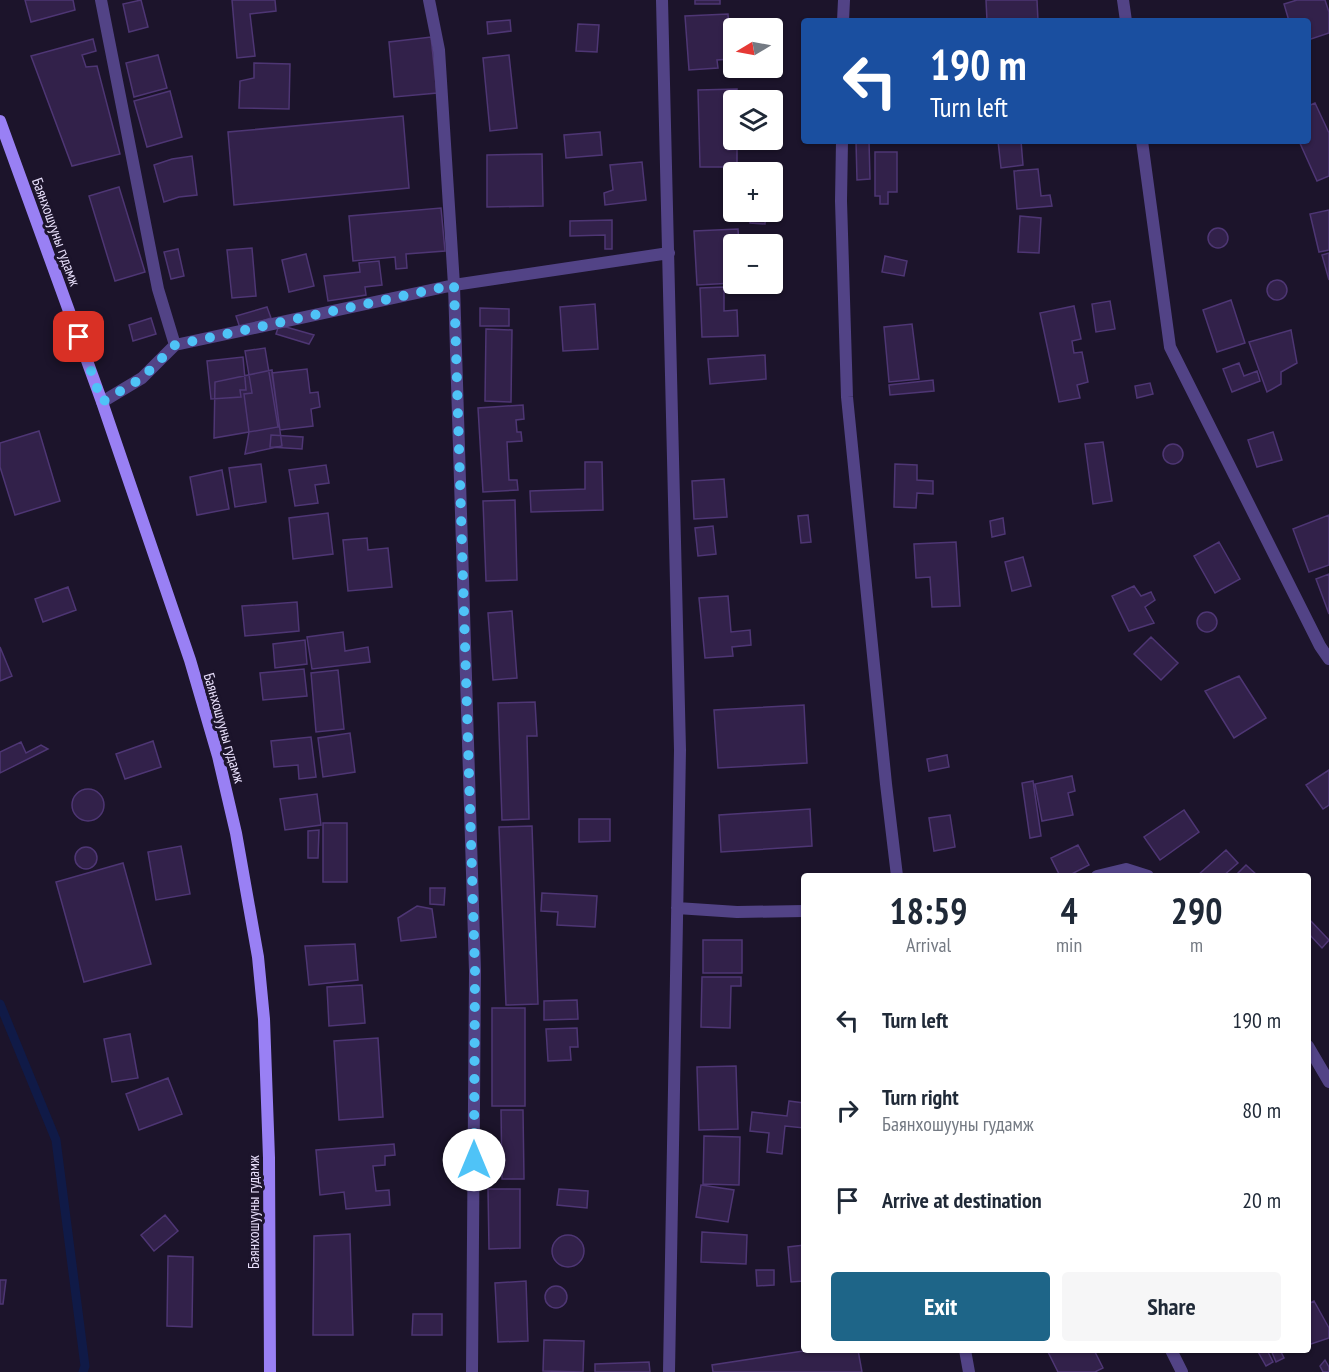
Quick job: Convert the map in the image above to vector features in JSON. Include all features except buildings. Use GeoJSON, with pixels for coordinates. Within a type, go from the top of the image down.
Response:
{"type":"FeatureCollection","features":[{"type":"Feature","properties":{"kind":"main road","name":"Баянхошууны гудамж"},"geometry":{"type":"LineString","coordinates":[[0,121],[102,402],[190,660],[218,756],[236,832],[258,957],[264,1019],[267,1083],[270,1372]]}},
{"type":"Feature","properties":{"kind":"street"},"geometry":{"type":"LineString","coordinates":[[101,0],[158,289],[175,345]]}},
{"type":"Feature","properties":{"kind":"street"},"geometry":{"type":"LineString","coordinates":[[429,0],[439,50],[454,285],[475,971],[472,1372]]}},
{"type":"Feature","properties":{"kind":"street"},"geometry":{"type":"LineString","coordinates":[[662,0],[680,750],[669,1372]]}},
{"type":"Feature","properties":{"kind":"street"},"geometry":{"type":"LineString","coordinates":[[843,18],[844,0]]}},
{"type":"Feature","properties":{"kind":"street"},"geometry":{"type":"LineString","coordinates":[[1123,0],[1126,18]]}},
{"type":"Feature","properties":{"kind":"street"},"geometry":{"type":"LineString","coordinates":[[842,144],[841,201],[847,398],[897,873]]}},
{"type":"Feature","properties":{"kind":"street"},"geometry":{"type":"LineString","coordinates":[[1142,144],[1170,347],[1320,646],[1329,659]]}},
{"type":"Feature","properties":{"kind":"street"},"geometry":{"type":"LineString","coordinates":[[102,402],[142,378],[175,345],[454,285],[669,252]]}},
{"type":"Feature","properties":{"kind":"street"},"geometry":{"type":"LineString","coordinates":[[1109,873],[1126,869],[1139,873]]}},
{"type":"Feature","properties":{"kind":"street"},"geometry":{"type":"LineString","coordinates":[[677,909],[737,912],[801,911]]}},
{"type":"Feature","properties":{"kind":"street"},"geometry":{"type":"LineString","coordinates":[[1311,1051],[1329,1082]]}},
{"type":"Feature","properties":{"kind":"street"},"geometry":{"type":"LineString","coordinates":[[966,1353],[969,1372]]}},
{"type":"Feature","properties":{"kind":"street"},"geometry":{"type":"LineString","coordinates":[[1173,1353],[1182,1372]]}},
{"type":"Feature","properties":{"kind":"waterway"},"geometry":{"type":"LineString","coordinates":[[0,1004],[56,1140],[85,1366],[83,1372]]}},
{"type":"Feature","properties":{"kind":"route"},"geometry":{"type":"LineString","coordinates":[[79,337],[102,402],[142,378],[175,345],[454,285],[475,971],[474,1160]]}}]}
